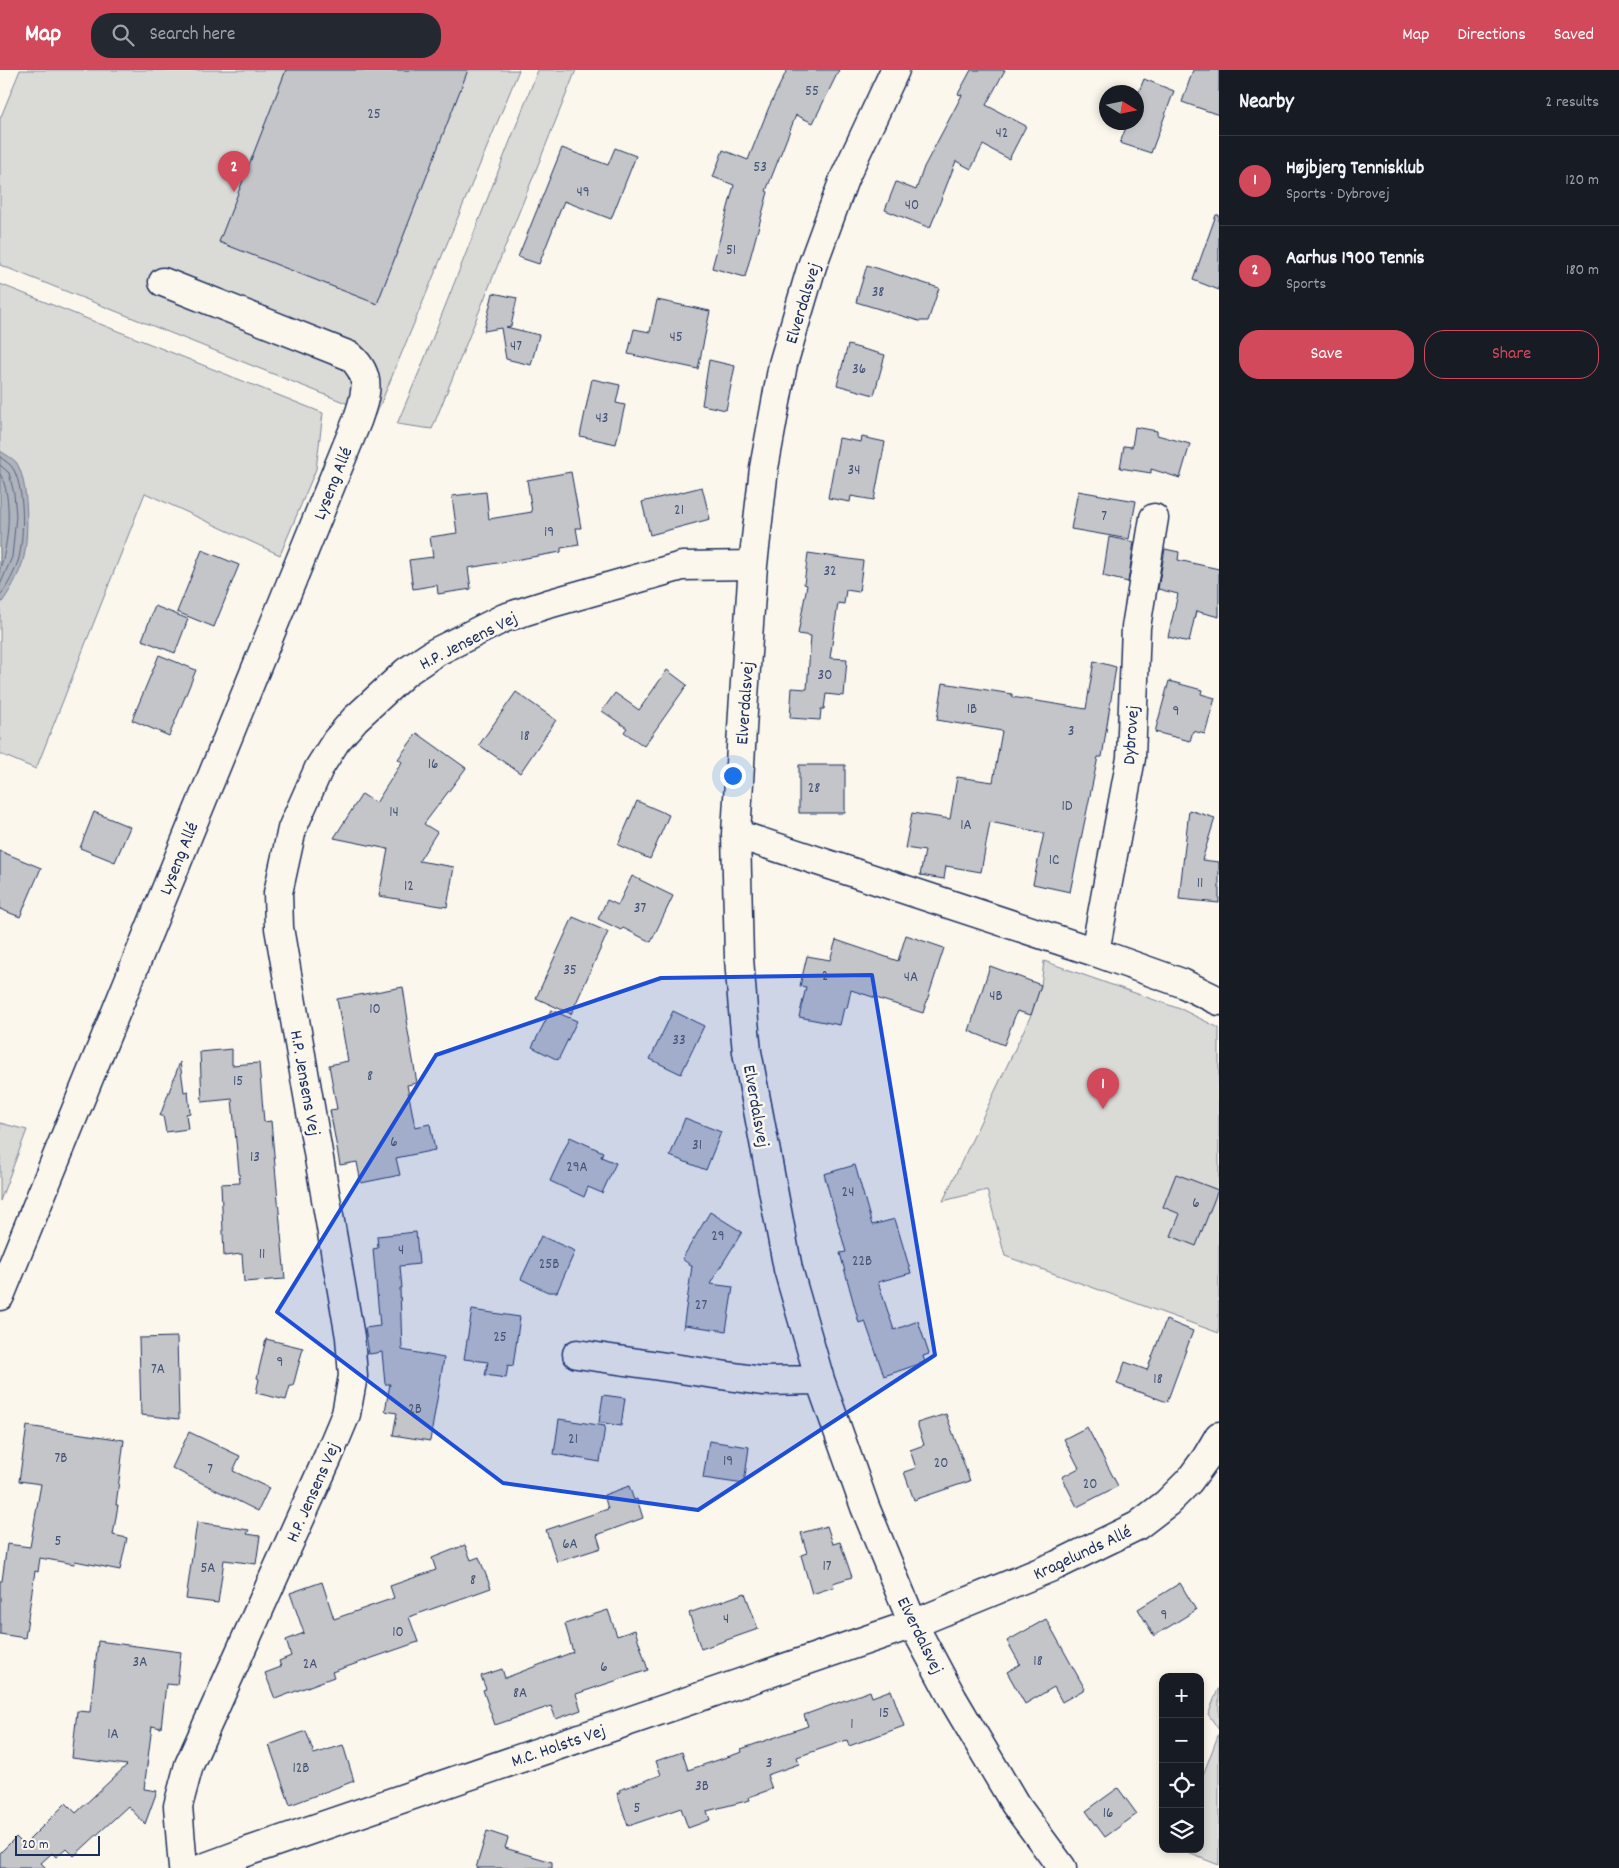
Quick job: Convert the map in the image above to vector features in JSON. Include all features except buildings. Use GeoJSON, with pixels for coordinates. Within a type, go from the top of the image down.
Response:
{"type":"FeatureCollection","features":[{"type":"Feature","properties":{"kind":"street","name":"Elverdalsvej"},"geometry":{"type":"LineString","coordinates":[[895,70],[844,178],[812,266],[786,355],[764,468],[753,564],[736,834],[738,958],[747,1052],[788,1268],[820,1380],[865,1506],[913,1624],[953,1699],[1015,1804],[1062,1868]]}},
{"type":"Feature","properties":{"kind":"street","name":"Lyseng Allé"},"geometry":{"type":"LineString","coordinates":[[0,1296],[357,421],[366,389],[365,376],[360,364],[350,356],[163,282]]}},
{"type":"Feature","properties":{"kind":"street","name":"Dybrovej"},"geometry":{"type":"LineString","coordinates":[[1095,952],[1130,758],[1136,628],[1154,518]]}},
{"type":"Feature","properties":{"kind":"street","name":"H.P. Jensens Vej"},"geometry":{"type":"LineString","coordinates":[[183,1868],[178,1806],[189,1765],[328,1457],[346,1414],[353,1376],[350,1337],[279,928],[278,893],[292,828],[319,768],[336,741],[355,719],[406,672],[436,652],[504,618],[682,566],[753,564]]}},
{"type":"Feature","properties":{"kind":"street"},"geometry":{"type":"LineString","coordinates":[[736,834],[1095,952],[1182,983],[1219,1001]]}},
{"type":"Feature","properties":{"kind":"street"},"geometry":{"type":"LineString","coordinates":[[576,1354],[762,1381],[820,1380]]}},
{"type":"Feature","properties":{"kind":"street","name":"Kragelunds Allé"},"geometry":{"type":"LineString","coordinates":[[913,1624],[1057,1566],[1137,1526],[1167,1503],[1189,1481],[1219,1436]]}},
{"type":"Feature","properties":{"kind":"street","name":"M.C. Holsts Vej"},"geometry":{"type":"LineString","coordinates":[[203,1868],[913,1624]]}},
{"type":"Feature","properties":{"kind":"street"},"geometry":{"type":"LineString","coordinates":[[249,1851],[270,1868]]}},
{"type":"Feature","properties":{"kind":"highlighted area"},"geometry":{"type":"Polygon","coordinates":[[[872,975],[935,1355],[698,1510],[503,1483],[277,1312],[436,1055],[661,978],[872,975]]]}},
{"type":"Feature","properties":{"kind":"shaded area"},"geometry":{"type":"Polygon","coordinates":[[[20,70],[519,70],[376,415],[0,265],[0,119],[20,70]]]}},
{"type":"Feature","properties":{"kind":"shaded area"},"geometry":{"type":"Polygon","coordinates":[[[538,70],[576,70],[432,429],[397,424],[422,365],[538,70]]]}},
{"type":"Feature","properties":{"kind":"shaded area"},"geometry":{"type":"Polygon","coordinates":[[[0,284],[323,413],[316,469],[280,555],[145,493],[36,769],[0,754],[0,284]]]}},
{"type":"Feature","properties":{"kind":"shaded area"},"geometry":{"type":"Polygon","coordinates":[[[1044,961],[1183,1010],[1219,1028],[1219,1333],[1005,1256],[987,1190],[943,1201],[1031,1015],[1041,985],[1044,961]]]}},
{"type":"Feature","properties":{"kind":"shaded area"},"geometry":{"type":"Polygon","coordinates":[[[0,1123],[27,1130],[0,1201],[0,1123]]]}},
{"type":"Feature","properties":{"kind":"shaded area"},"geometry":{"type":"Polygon","coordinates":[[[1219,1687],[1219,1730],[1208,1714],[1219,1687]]]}},
{"type":"Feature","properties":{"kind":"shaded area"},"geometry":{"type":"Polygon","coordinates":[[[1219,1733],[1219,1865],[1188,1853],[1204,1853],[1204,1772],[1219,1733]]]}},
{"type":"Feature","properties":{"kind":"water"},"geometry":{"type":"Polygon","coordinates":[[[0,451],[16,462],[20,471],[26,495],[27,525],[25,551],[19,573],[0,605],[0,451]]]}},
{"type":"Feature","properties":{"kind":"place","name":"Aarhus 1900 Tennis"},"geometry":{"type":"Point","coordinates":[234,192]}},
{"type":"Feature","properties":{"kind":"place","name":"Højbjerg Tennisklub"},"geometry":{"type":"Point","coordinates":[1103,1109]}}]}
